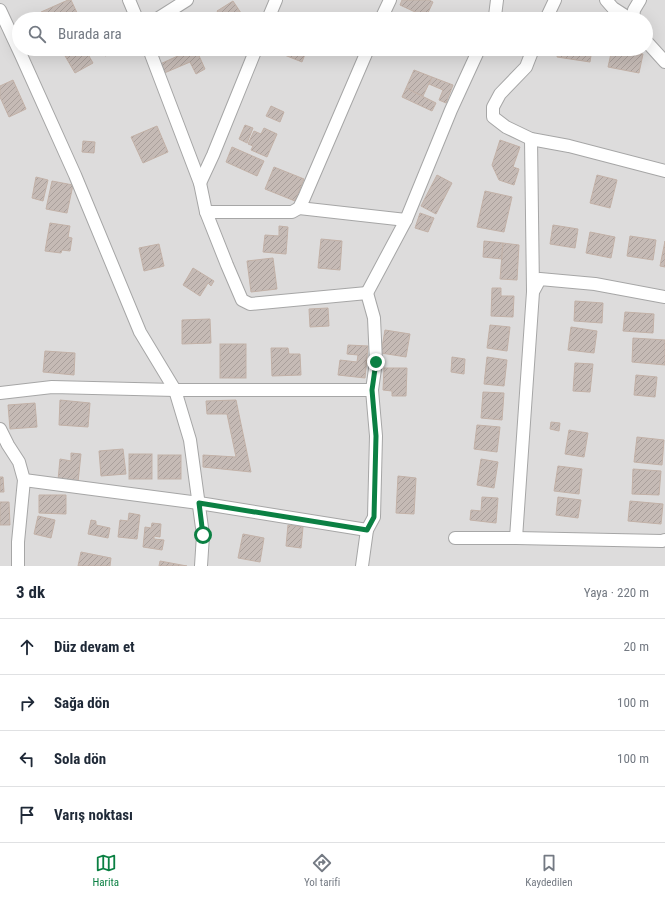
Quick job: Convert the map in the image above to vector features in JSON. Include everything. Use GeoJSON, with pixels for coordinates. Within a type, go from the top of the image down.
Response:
{"type":"FeatureCollection","features":[{"type":"Feature","properties":{"kind":"street"},"geometry":{"type":"LineString","coordinates":[[129,0],[134,12]]}},
{"type":"Feature","properties":{"kind":"street"},"geometry":{"type":"LineString","coordinates":[[168,12],[187,0]]}},
{"type":"Feature","properties":{"kind":"street"},"geometry":{"type":"LineString","coordinates":[[271,12],[276,0]]}},
{"type":"Feature","properties":{"kind":"street"},"geometry":{"type":"LineString","coordinates":[[384,12],[390,0]]}},
{"type":"Feature","properties":{"kind":"street"},"geometry":{"type":"LineString","coordinates":[[496,12],[498,0]]}},
{"type":"Feature","properties":{"kind":"street"},"geometry":{"type":"LineString","coordinates":[[549,12],[555,0]]}},
{"type":"Feature","properties":{"kind":"street"},"geometry":{"type":"LineString","coordinates":[[606,0],[613,8],[619,12]]}},
{"type":"Feature","properties":{"kind":"street"},"geometry":{"type":"LineString","coordinates":[[634,12],[640,0]]}},
{"type":"Feature","properties":{"kind":"street"},"geometry":{"type":"LineString","coordinates":[[0,10],[12,36]]}},
{"type":"Feature","properties":{"kind":"street"},"geometry":{"type":"LineString","coordinates":[[653,49],[665,62]]}},
{"type":"Feature","properties":{"kind":"street"},"geometry":{"type":"LineString","coordinates":[[21,56],[75,175],[140,332],[175,390],[190,440],[203,535],[201,566]]}},
{"type":"Feature","properties":{"kind":"street"},"geometry":{"type":"LineString","coordinates":[[152,56],[200,183],[206,212],[242,300],[250,304],[367,293]]}},
{"type":"Feature","properties":{"kind":"street"},"geometry":{"type":"LineString","coordinates":[[200,183],[253,56]]}},
{"type":"Feature","properties":{"kind":"street"},"geometry":{"type":"LineString","coordinates":[[206,212],[292,212],[299,208],[365,56]]}},
{"type":"Feature","properties":{"kind":"street"},"geometry":{"type":"LineString","coordinates":[[362,566],[367,530],[374,517],[376,436],[372,390],[376,362],[374,318],[367,293],[406,220],[451,110],[476,56]]}},
{"type":"Feature","properties":{"kind":"street"},"geometry":{"type":"LineString","coordinates":[[530,56],[526,67],[500,94],[492,107],[493,117],[506,127],[531,139],[569,146],[665,171]]}},
{"type":"Feature","properties":{"kind":"street"},"geometry":{"type":"LineString","coordinates":[[516,538],[533,292],[531,139]]}},
{"type":"Feature","properties":{"kind":"street"},"geometry":{"type":"LineString","coordinates":[[299,208],[406,220]]}},
{"type":"Feature","properties":{"kind":"street"},"geometry":{"type":"LineString","coordinates":[[533,292],[540,279],[595,284],[665,297]]}},
{"type":"Feature","properties":{"kind":"street"},"geometry":{"type":"LineString","coordinates":[[0,393],[52,387],[175,390],[372,390]]}},
{"type":"Feature","properties":{"kind":"street"},"geometry":{"type":"LineString","coordinates":[[0,429],[19,462],[24,480],[18,542],[18,566]]}},
{"type":"Feature","properties":{"kind":"street"},"geometry":{"type":"LineString","coordinates":[[24,480],[199,503],[367,530]]}},
{"type":"Feature","properties":{"kind":"street"},"geometry":{"type":"LineString","coordinates":[[455,538],[665,540]]}},
{"type":"Feature","properties":{"kind":"shaded area"},"geometry":{"type":"Polygon","coordinates":[[[0,0],[665,0],[665,566],[0,566],[0,0]]]}},
{"type":"Feature","properties":{"kind":"building"},"geometry":{"type":"Polygon","coordinates":[[[71,0],[77,12],[41,12],[71,0]]]}},
{"type":"Feature","properties":{"kind":"building"},"geometry":{"type":"Polygon","coordinates":[[[402,0],[429,0],[433,2],[428,12],[415,12],[400,5],[402,0]]]}},
{"type":"Feature","properties":{"kind":"building"},"geometry":{"type":"Polygon","coordinates":[[[233,1],[240,12],[218,12],[233,1]]]}},
{"type":"Feature","properties":{"kind":"building"},"geometry":{"type":"Polygon","coordinates":[[[65,56],[89,56],[93,63],[75,73],[65,56]]]}},
{"type":"Feature","properties":{"kind":"building"},"geometry":{"type":"Polygon","coordinates":[[[178,56],[199,56],[205,69],[196,74],[190,62],[162,74],[158,65],[178,56]]]}},
{"type":"Feature","properties":{"kind":"building"},"geometry":{"type":"Polygon","coordinates":[[[287,56],[304,56],[302,62],[287,56]]]}},
{"type":"Feature","properties":{"kind":"building"},"geometry":{"type":"Polygon","coordinates":[[[557,56],[591,56],[590,62],[557,56]]]}},
{"type":"Feature","properties":{"kind":"building"},"geometry":{"type":"Polygon","coordinates":[[[610,56],[643,56],[639,73],[608,67],[610,56]]]}},
{"type":"Feature","properties":{"kind":"building"},"geometry":{"type":"Polygon","coordinates":[[[414,70],[432,77],[423,96],[406,88],[414,70]]]}},
{"type":"Feature","properties":{"kind":"building"},"geometry":{"type":"Polygon","coordinates":[[[432,77],[453,85],[446,103],[439,100],[443,90],[429,84],[432,77]]]}},
{"type":"Feature","properties":{"kind":"building"},"geometry":{"type":"Polygon","coordinates":[[[13,80],[26,109],[9,117],[0,97],[0,86],[13,80]]]}},
{"type":"Feature","properties":{"kind":"building"},"geometry":{"type":"Polygon","coordinates":[[[406,88],[436,103],[432,111],[402,97],[406,88]]]}},
{"type":"Feature","properties":{"kind":"building"},"geometry":{"type":"Polygon","coordinates":[[[271,106],[284,112],[280,122],[266,116],[271,106]]]}},
{"type":"Feature","properties":{"kind":"building"},"geometry":{"type":"Polygon","coordinates":[[[245,125],[253,128],[247,143],[239,139],[245,125]]]}},
{"type":"Feature","properties":{"kind":"building"},"geometry":{"type":"Polygon","coordinates":[[[157,126],[168,152],[143,163],[131,137],[157,126]]]}},
{"type":"Feature","properties":{"kind":"building"},"geometry":{"type":"Polygon","coordinates":[[[264,128],[277,134],[267,157],[251,150],[253,146],[248,144],[254,131],[261,134],[264,128]]]}},
{"type":"Feature","properties":{"kind":"building"},"geometry":{"type":"Polygon","coordinates":[[[500,140],[520,147],[513,167],[519,169],[514,185],[499,180],[492,165],[500,140]]]}},
{"type":"Feature","properties":{"kind":"building"},"geometry":{"type":"Polygon","coordinates":[[[83,141],[95,142],[94,153],[82,152],[83,141]]]}},
{"type":"Feature","properties":{"kind":"building"},"geometry":{"type":"Polygon","coordinates":[[[232,147],[264,161],[257,176],[226,162],[232,147]]]}},
{"type":"Feature","properties":{"kind":"building"},"geometry":{"type":"Polygon","coordinates":[[[274,167],[304,179],[295,201],[265,189],[274,167]]]}},
{"type":"Feature","properties":{"kind":"building"},"geometry":{"type":"Polygon","coordinates":[[[437,175],[452,183],[436,214],[421,206],[437,175]]]}},
{"type":"Feature","properties":{"kind":"building"},"geometry":{"type":"Polygon","coordinates":[[[597,175],[617,180],[610,208],[590,203],[597,175]]]}},
{"type":"Feature","properties":{"kind":"building"},"geometry":{"type":"Polygon","coordinates":[[[36,177],[48,180],[43,201],[32,198],[36,177]]]}},
{"type":"Feature","properties":{"kind":"building"},"geometry":{"type":"Polygon","coordinates":[[[52,181],[73,185],[67,213],[46,209],[52,181]]]}},
{"type":"Feature","properties":{"kind":"building"},"geometry":{"type":"Polygon","coordinates":[[[485,191],[512,197],[504,232],[477,227],[485,191]]]}},
{"type":"Feature","properties":{"kind":"building"},"geometry":{"type":"Polygon","coordinates":[[[420,213],[434,218],[428,232],[415,228],[420,213]]]}},
{"type":"Feature","properties":{"kind":"building"},"geometry":{"type":"Polygon","coordinates":[[[50,223],[70,226],[68,237],[72,238],[70,251],[62,250],[61,253],[45,251],[50,223]]]}},
{"type":"Feature","properties":{"kind":"building"},"geometry":{"type":"Polygon","coordinates":[[[553,225],[578,229],[575,248],[550,244],[553,225]]]}},
{"type":"Feature","properties":{"kind":"building"},"geometry":{"type":"Polygon","coordinates":[[[279,226],[288,227],[286,254],[263,252],[265,235],[279,236],[279,226]]]}},
{"type":"Feature","properties":{"kind":"building"},"geometry":{"type":"Polygon","coordinates":[[[590,232],[615,237],[611,258],[586,253],[590,232]]]}},
{"type":"Feature","properties":{"kind":"building"},"geometry":{"type":"Polygon","coordinates":[[[630,236],[656,240],[653,260],[627,256],[630,236]]]}},
{"type":"Feature","properties":{"kind":"building"},"geometry":{"type":"Polygon","coordinates":[[[321,239],[342,241],[340,270],[318,268],[321,239]]]}},
{"type":"Feature","properties":{"kind":"building"},"geometry":{"type":"Polygon","coordinates":[[[484,241],[503,243],[502,259],[483,257],[484,241]]]}},
{"type":"Feature","properties":{"kind":"building"},"geometry":{"type":"Polygon","coordinates":[[[665,241],[665,267],[660,266],[665,241]]]}},
{"type":"Feature","properties":{"kind":"building"},"geometry":{"type":"Polygon","coordinates":[[[503,243],[519,245],[517,280],[500,279],[503,243]]]}},
{"type":"Feature","properties":{"kind":"building"},"geometry":{"type":"Polygon","coordinates":[[[159,244],[164,266],[144,271],[139,248],[159,244]]]}},
{"type":"Feature","properties":{"kind":"building"},"geometry":{"type":"Polygon","coordinates":[[[273,258],[277,289],[251,292],[247,261],[273,258]]]}},
{"type":"Feature","properties":{"kind":"building"},"geometry":{"type":"Polygon","coordinates":[[[193,268],[214,281],[211,286],[208,283],[200,296],[183,285],[193,268]]]}},
{"type":"Feature","properties":{"kind":"building"},"geometry":{"type":"Polygon","coordinates":[[[492,288],[501,288],[501,296],[514,296],[513,317],[491,316],[492,288]]]}},
{"type":"Feature","properties":{"kind":"building"},"geometry":{"type":"Polygon","coordinates":[[[575,301],[603,303],[602,323],[574,321],[575,301]]]}},
{"type":"Feature","properties":{"kind":"building"},"geometry":{"type":"Polygon","coordinates":[[[328,308],[329,326],[310,327],[309,309],[328,308]]]}},
{"type":"Feature","properties":{"kind":"building"},"geometry":{"type":"Polygon","coordinates":[[[625,312],[654,314],[653,333],[623,331],[625,312]]]}},
{"type":"Feature","properties":{"kind":"building"},"geometry":{"type":"Polygon","coordinates":[[[210,319],[211,343],[182,344],[182,320],[210,319]]]}},
{"type":"Feature","properties":{"kind":"building"},"geometry":{"type":"Polygon","coordinates":[[[490,325],[510,327],[507,351],[487,348],[490,325]]]}},
{"type":"Feature","properties":{"kind":"building"},"geometry":{"type":"Polygon","coordinates":[[[571,327],[597,331],[594,353],[568,350],[571,327]]]}},
{"type":"Feature","properties":{"kind":"building"},"geometry":{"type":"Polygon","coordinates":[[[385,330],[410,334],[406,357],[381,353],[385,330]]]}},
{"type":"Feature","properties":{"kind":"building"},"geometry":{"type":"Polygon","coordinates":[[[633,338],[665,340],[665,365],[632,362],[633,338]]]}},
{"type":"Feature","properties":{"kind":"building"},"geometry":{"type":"Polygon","coordinates":[[[220,344],[246,344],[246,378],[220,378],[220,344]]]}},
{"type":"Feature","properties":{"kind":"building"},"geometry":{"type":"Polygon","coordinates":[[[348,345],[368,346],[365,378],[338,375],[340,360],[357,362],[358,355],[347,354],[348,345]]]}},
{"type":"Feature","properties":{"kind":"building"},"geometry":{"type":"Polygon","coordinates":[[[271,348],[288,348],[289,354],[300,354],[301,375],[272,376],[271,348]]]}},
{"type":"Feature","properties":{"kind":"building"},"geometry":{"type":"Polygon","coordinates":[[[45,351],[75,353],[74,375],[43,372],[45,351]]]}},
{"type":"Feature","properties":{"kind":"building"},"geometry":{"type":"Polygon","coordinates":[[[452,357],[465,359],[464,374],[451,372],[452,357]]]}},
{"type":"Feature","properties":{"kind":"building"},"geometry":{"type":"Polygon","coordinates":[[[487,357],[507,360],[504,386],[484,384],[487,357]]]}},
{"type":"Feature","properties":{"kind":"building"},"geometry":{"type":"Polygon","coordinates":[[[575,363],[593,364],[590,392],[573,391],[575,363]]]}},
{"type":"Feature","properties":{"kind":"building"},"geometry":{"type":"Polygon","coordinates":[[[384,368],[407,368],[406,396],[392,396],[392,391],[383,390],[384,368]]]}},
{"type":"Feature","properties":{"kind":"building"},"geometry":{"type":"Polygon","coordinates":[[[636,375],[657,377],[655,397],[634,395],[636,375]]]}},
{"type":"Feature","properties":{"kind":"building"},"geometry":{"type":"Polygon","coordinates":[[[483,392],[504,393],[502,420],[481,418],[483,392]]]}},
{"type":"Feature","properties":{"kind":"building"},"geometry":{"type":"Polygon","coordinates":[[[60,400],[90,403],[88,427],[59,425],[60,400]]]}},
{"type":"Feature","properties":{"kind":"building"},"geometry":{"type":"Polygon","coordinates":[[[236,400],[251,472],[203,467],[203,455],[236,457],[227,414],[207,414],[206,401],[236,400]]]}},
{"type":"Feature","properties":{"kind":"building"},"geometry":{"type":"Polygon","coordinates":[[[35,403],[37,427],[10,429],[8,405],[35,403]]]}},
{"type":"Feature","properties":{"kind":"building"},"geometry":{"type":"Polygon","coordinates":[[[551,422],[560,423],[559,431],[550,429],[551,422]]]}},
{"type":"Feature","properties":{"kind":"building"},"geometry":{"type":"Polygon","coordinates":[[[477,425],[500,427],[497,452],[474,449],[477,425]]]}},
{"type":"Feature","properties":{"kind":"building"},"geometry":{"type":"Polygon","coordinates":[[[569,430],[588,433],[584,457],[565,454],[569,430]]]}},
{"type":"Feature","properties":{"kind":"building"},"geometry":{"type":"Polygon","coordinates":[[[637,437],[664,440],[662,465],[634,462],[637,437]]]}},
{"type":"Feature","properties":{"kind":"building"},"geometry":{"type":"Polygon","coordinates":[[[123,449],[126,474],[101,476],[99,451],[123,449]]]}},
{"type":"Feature","properties":{"kind":"building"},"geometry":{"type":"Polygon","coordinates":[[[71,453],[81,454],[78,482],[58,480],[60,459],[71,461],[71,453]]]}},
{"type":"Feature","properties":{"kind":"building"},"geometry":{"type":"Polygon","coordinates":[[[129,454],[152,454],[152,479],[129,479],[129,454]]]}},
{"type":"Feature","properties":{"kind":"building"},"geometry":{"type":"Polygon","coordinates":[[[158,455],[181,455],[181,479],[158,479],[158,455]]]}},
{"type":"Feature","properties":{"kind":"building"},"geometry":{"type":"Polygon","coordinates":[[[481,459],[498,462],[494,488],[477,485],[481,459]]]}},
{"type":"Feature","properties":{"kind":"building"},"geometry":{"type":"Polygon","coordinates":[[[558,466],[582,469],[579,494],[554,491],[558,466]]]}},
{"type":"Feature","properties":{"kind":"building"},"geometry":{"type":"Polygon","coordinates":[[[633,469],[661,471],[659,495],[632,494],[633,469]]]}},
{"type":"Feature","properties":{"kind":"building"},"geometry":{"type":"Polygon","coordinates":[[[398,476],[416,478],[414,514],[396,513],[398,476]]]}},
{"type":"Feature","properties":{"kind":"building"},"geometry":{"type":"Polygon","coordinates":[[[0,477],[3,477],[4,492],[0,492],[0,477]]]}},
{"type":"Feature","properties":{"kind":"building"},"geometry":{"type":"Polygon","coordinates":[[[39,495],[66,495],[66,514],[39,513],[39,495]]]}},
{"type":"Feature","properties":{"kind":"building"},"geometry":{"type":"Polygon","coordinates":[[[482,497],[498,498],[496,523],[470,520],[471,510],[481,511],[482,497]]]}},
{"type":"Feature","properties":{"kind":"building"},"geometry":{"type":"Polygon","coordinates":[[[558,497],[581,500],[578,518],[556,515],[558,497]]]}},
{"type":"Feature","properties":{"kind":"building"},"geometry":{"type":"Polygon","coordinates":[[[630,501],[663,504],[661,524],[628,521],[630,501]]]}},
{"type":"Feature","properties":{"kind":"building"},"geometry":{"type":"Polygon","coordinates":[[[0,502],[9,502],[10,525],[0,525],[0,502]]]}},
{"type":"Feature","properties":{"kind":"building"},"geometry":{"type":"Polygon","coordinates":[[[129,513],[140,515],[137,539],[118,537],[120,520],[128,521],[129,513]]]}},
{"type":"Feature","properties":{"kind":"building"},"geometry":{"type":"Polygon","coordinates":[[[38,516],[55,520],[51,538],[34,534],[38,516]]]}},
{"type":"Feature","properties":{"kind":"building"},"geometry":{"type":"Polygon","coordinates":[[[91,520],[96,521],[96,525],[110,528],[108,538],[88,534],[91,520]]]}},
{"type":"Feature","properties":{"kind":"building"},"geometry":{"type":"Polygon","coordinates":[[[152,523],[161,524],[160,537],[154,536],[154,539],[164,540],[162,550],[143,547],[145,527],[151,528],[152,523]]]}},
{"type":"Feature","properties":{"kind":"building"},"geometry":{"type":"Polygon","coordinates":[[[288,525],[303,527],[301,548],[286,546],[288,525]]]}},
{"type":"Feature","properties":{"kind":"building"},"geometry":{"type":"Polygon","coordinates":[[[243,534],[264,538],[260,562],[238,558],[243,534]]]}},
{"type":"Feature","properties":{"kind":"building"},"geometry":{"type":"Polygon","coordinates":[[[81,552],[111,558],[110,566],[78,566],[81,552]]]}},
{"type":"Feature","properties":{"kind":"building"},"geometry":{"type":"Polygon","coordinates":[[[160,561],[187,566],[159,566],[160,561]]]}},
{"type":"Feature","properties":{"kind":"route"},"geometry":{"type":"LineString","coordinates":[[203,535],[199,503],[367,530],[374,517],[376,436],[372,390],[376,362]]}}]}
